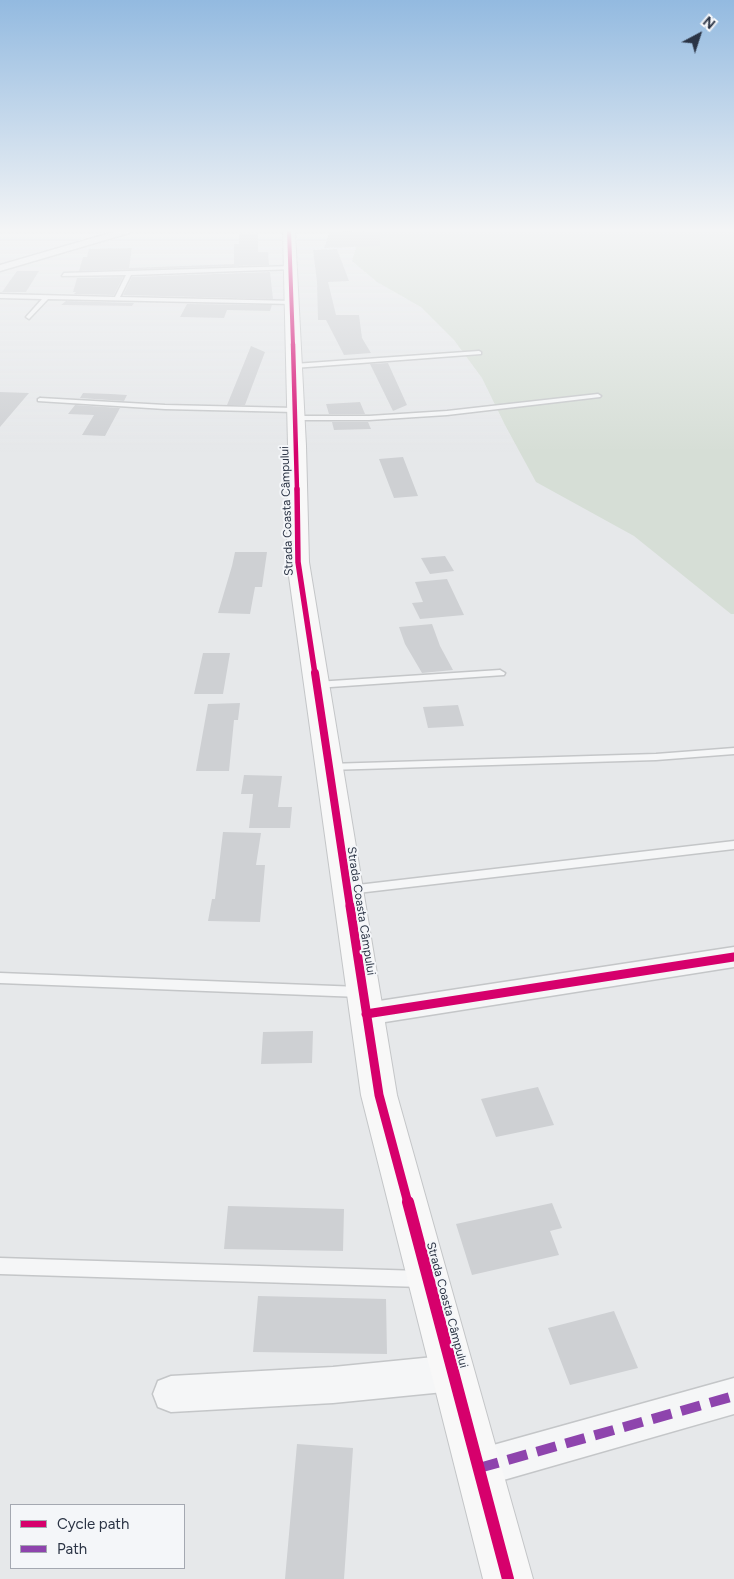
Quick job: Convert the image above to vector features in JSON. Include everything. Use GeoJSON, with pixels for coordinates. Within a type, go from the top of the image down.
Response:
{"type":"FeatureCollection","features":[{"type":"Feature","properties":{"kind":"street","name":"Strada Coasta Câmpului"},"geometry":{"type":"LineString","coordinates":[[293,305],[298,562],[364,1003],[380,1095],[508,1579]]}},
{"type":"Feature","properties":{"kind":"street"},"geometry":{"type":"LineString","coordinates":[[364,1003],[734,957]]}},
{"type":"Feature","properties":{"kind":"street"},"geometry":{"type":"LineString","coordinates":[[172,1394],[333,1385],[454,1373]]}},
{"type":"Feature","properties":{"kind":"street"},"geometry":{"type":"LineString","coordinates":[[479,1468],[734,1396]]}},
{"type":"Feature","properties":{"kind":"lane"},"geometry":{"type":"LineString","coordinates":[[30,317],[40,305]]}},
{"type":"Feature","properties":{"kind":"lane"},"geometry":{"type":"LineString","coordinates":[[294,366],[436,358],[479,353]]}},
{"type":"Feature","properties":{"kind":"lane"},"geometry":{"type":"LineString","coordinates":[[40,400],[369,418],[447,413],[598,396]]}},
{"type":"Feature","properties":{"kind":"lane"},"geometry":{"type":"LineString","coordinates":[[316,685],[500,673]]}},
{"type":"Feature","properties":{"kind":"lane"},"geometry":{"type":"LineString","coordinates":[[328,767],[656,757],[734,751]]}},
{"type":"Feature","properties":{"kind":"lane"},"geometry":{"type":"LineString","coordinates":[[347,890],[734,845]]}},
{"type":"Feature","properties":{"kind":"lane"},"geometry":{"type":"LineString","coordinates":[[0,978],[364,1003]]}},
{"type":"Feature","properties":{"kind":"lane"},"geometry":{"type":"LineString","coordinates":[[0,1266],[428,1279]]}},
{"type":"Feature","properties":{"kind":"shaded area"},"geometry":{"type":"Polygon","coordinates":[[[417,305],[734,305],[734,614],[731,614],[634,536],[536,482],[482,378],[454,340],[417,305]]]}},
{"type":"Feature","properties":{"kind":"building"},"geometry":{"type":"Polygon","coordinates":[[[61,305],[133,305],[132,306],[61,305]]]}},
{"type":"Feature","properties":{"kind":"building"},"geometry":{"type":"Polygon","coordinates":[[[187,305],[272,305],[270,311],[227,310],[224,318],[180,317],[187,305]]]}},
{"type":"Feature","properties":{"kind":"building"},"geometry":{"type":"Polygon","coordinates":[[[318,305],[333,305],[336,315],[359,315],[362,338],[371,353],[344,355],[326,320],[318,320],[318,305]]]}},
{"type":"Feature","properties":{"kind":"building"},"geometry":{"type":"Polygon","coordinates":[[[251,346],[265,352],[245,405],[227,405],[251,346]]]}},
{"type":"Feature","properties":{"kind":"building"},"geometry":{"type":"Polygon","coordinates":[[[388,363],[407,405],[393,411],[370,364],[388,363]]]}},
{"type":"Feature","properties":{"kind":"building"},"geometry":{"type":"Polygon","coordinates":[[[0,392],[29,393],[0,427],[0,392]]]}},
{"type":"Feature","properties":{"kind":"building"},"geometry":{"type":"Polygon","coordinates":[[[83,393],[127,395],[124,401],[80,398],[83,393]]]}},
{"type":"Feature","properties":{"kind":"building"},"geometry":{"type":"Polygon","coordinates":[[[360,402],[365,414],[329,414],[326,404],[360,402]]]}},
{"type":"Feature","properties":{"kind":"building"},"geometry":{"type":"Polygon","coordinates":[[[75,405],[120,408],[105,436],[82,435],[94,415],[68,414],[75,405]]]}},
{"type":"Feature","properties":{"kind":"building"},"geometry":{"type":"Polygon","coordinates":[[[332,422],[368,422],[371,429],[334,430],[332,422]]]}},
{"type":"Feature","properties":{"kind":"building"},"geometry":{"type":"Polygon","coordinates":[[[403,457],[418,496],[394,498],[379,459],[403,457]]]}},
{"type":"Feature","properties":{"kind":"building"},"geometry":{"type":"Polygon","coordinates":[[[235,552],[267,552],[262,587],[255,587],[250,614],[218,613],[235,552]]]}},
{"type":"Feature","properties":{"kind":"building"},"geometry":{"type":"Polygon","coordinates":[[[445,556],[454,571],[430,574],[421,558],[445,556]]]}},
{"type":"Feature","properties":{"kind":"building"},"geometry":{"type":"Polygon","coordinates":[[[447,579],[464,615],[420,619],[412,603],[423,602],[415,582],[447,579]]]}},
{"type":"Feature","properties":{"kind":"building"},"geometry":{"type":"Polygon","coordinates":[[[432,624],[440,646],[453,670],[422,673],[405,644],[399,627],[432,624]]]}},
{"type":"Feature","properties":{"kind":"building"},"geometry":{"type":"Polygon","coordinates":[[[203,653],[230,653],[223,694],[194,694],[203,653]]]}},
{"type":"Feature","properties":{"kind":"building"},"geometry":{"type":"Polygon","coordinates":[[[240,703],[238,720],[234,720],[229,771],[196,771],[208,704],[240,703]]]}},
{"type":"Feature","properties":{"kind":"building"},"geometry":{"type":"Polygon","coordinates":[[[458,705],[464,726],[428,728],[423,707],[458,705]]]}},
{"type":"Feature","properties":{"kind":"building"},"geometry":{"type":"Polygon","coordinates":[[[244,775],[282,776],[278,807],[292,807],[290,828],[249,828],[253,794],[241,794],[244,775]]]}},
{"type":"Feature","properties":{"kind":"building"},"geometry":{"type":"Polygon","coordinates":[[[223,832],[261,833],[256,865],[265,865],[260,922],[208,921],[212,899],[215,899],[223,832]]]}},
{"type":"Feature","properties":{"kind":"building"},"geometry":{"type":"Polygon","coordinates":[[[313,1031],[312,1063],[261,1064],[263,1032],[313,1031]]]}},
{"type":"Feature","properties":{"kind":"building"},"geometry":{"type":"Polygon","coordinates":[[[538,1087],[554,1125],[496,1137],[481,1099],[538,1087]]]}},
{"type":"Feature","properties":{"kind":"building"},"geometry":{"type":"Polygon","coordinates":[[[552,1203],[562,1228],[550,1231],[559,1255],[472,1275],[456,1224],[552,1203]]]}},
{"type":"Feature","properties":{"kind":"building"},"geometry":{"type":"Polygon","coordinates":[[[228,1206],[344,1209],[343,1251],[224,1249],[228,1206]]]}},
{"type":"Feature","properties":{"kind":"building"},"geometry":{"type":"Polygon","coordinates":[[[258,1296],[386,1299],[387,1354],[253,1352],[258,1296]]]}},
{"type":"Feature","properties":{"kind":"building"},"geometry":{"type":"Polygon","coordinates":[[[614,1311],[638,1368],[570,1385],[548,1328],[614,1311]]]}},
{"type":"Feature","properties":{"kind":"building"},"geometry":{"type":"Polygon","coordinates":[[[297,1444],[353,1448],[344,1579],[285,1579],[297,1444]]]}},
{"type":"Feature","properties":{"kind":"marked path"},"geometry":{"type":"LineString","coordinates":[[479,1468],[734,1396]]}},
{"type":"Feature","properties":{"kind":"cycle path"},"geometry":{"type":"LineString","coordinates":[[292,305],[297,446],[298,562],[379,1095],[508,1579]]}},
{"type":"Feature","properties":{"kind":"cycle path"},"geometry":{"type":"LineString","coordinates":[[366,1014],[734,957]]}}]}
